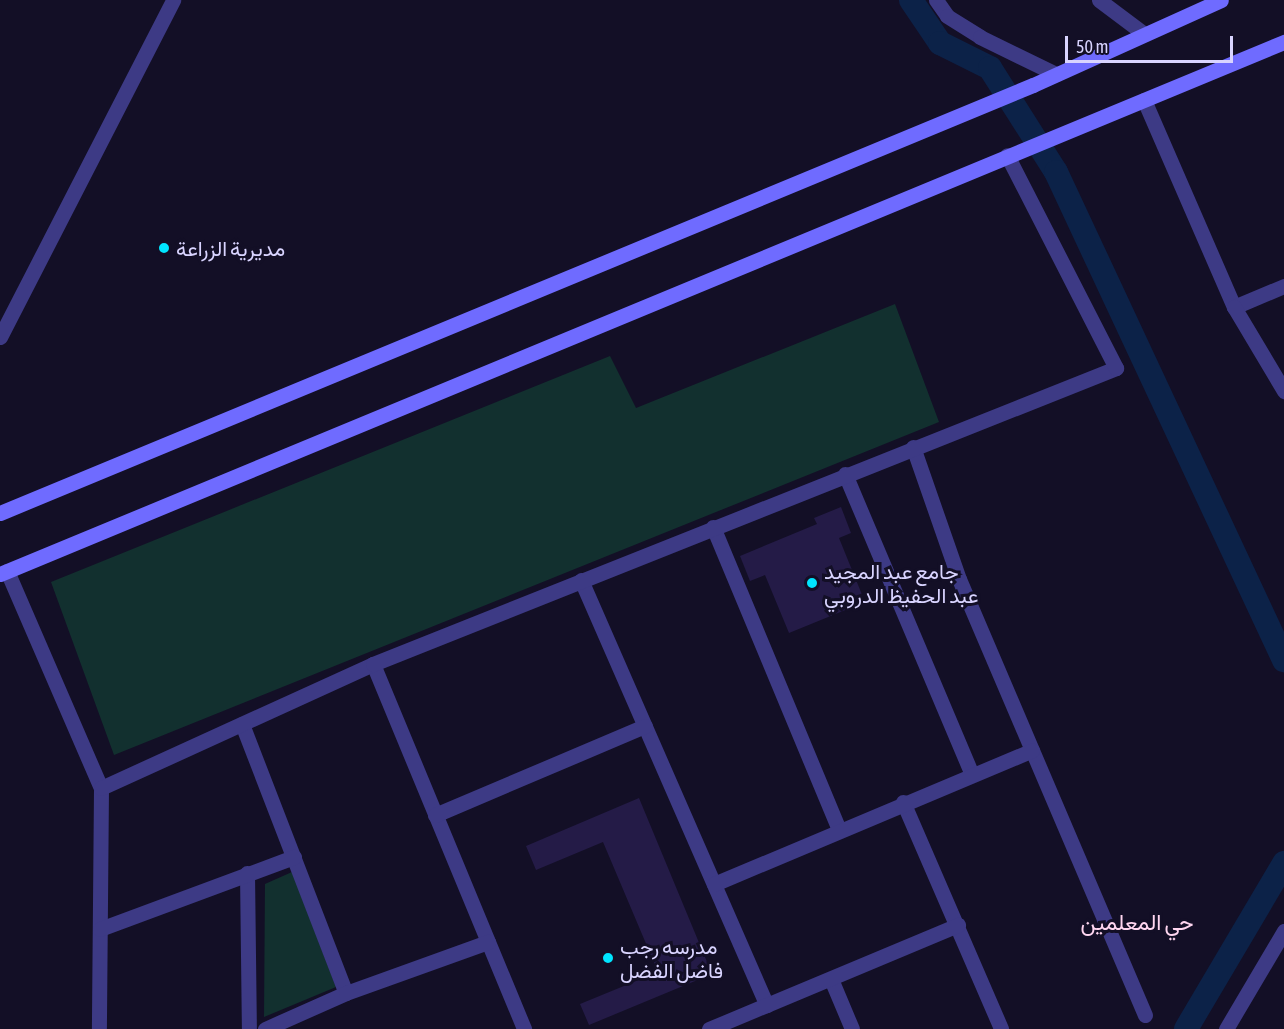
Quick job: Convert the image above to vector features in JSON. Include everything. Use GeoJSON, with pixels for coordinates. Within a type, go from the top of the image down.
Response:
{"type":"FeatureCollection","features":[{"type":"Feature","properties":{"kind":"main road"},"geometry":{"type":"LineString","coordinates":[[0,513],[1033,85],[1143,33],[1221,0]]}},
{"type":"Feature","properties":{"kind":"main road"},"geometry":{"type":"LineString","coordinates":[[3,572],[1284,42]]}},
{"type":"Feature","properties":{"kind":"street"},"geometry":{"type":"LineString","coordinates":[[0,337],[172,0]]}},
{"type":"Feature","properties":{"kind":"street"},"geometry":{"type":"LineString","coordinates":[[936,0],[947,16],[980,37],[1056,74]]}},
{"type":"Feature","properties":{"kind":"street"},"geometry":{"type":"LineString","coordinates":[[1099,0],[1143,33]]}},
{"type":"Feature","properties":{"kind":"street"},"geometry":{"type":"LineString","coordinates":[[1144,100],[1234,307],[1284,391]]}},
{"type":"Feature","properties":{"kind":"street"},"geometry":{"type":"LineString","coordinates":[[101,788],[373,664],[844,474],[1116,368],[1007,155]]}},
{"type":"Feature","properties":{"kind":"street"},"geometry":{"type":"LineString","coordinates":[[1234,307],[1284,286]]}},
{"type":"Feature","properties":{"kind":"street"},"geometry":{"type":"LineString","coordinates":[[913,447],[959,579],[1145,1015]]}},
{"type":"Feature","properties":{"kind":"street"},"geometry":{"type":"LineString","coordinates":[[844,474],[972,774]]}},
{"type":"Feature","properties":{"kind":"street"},"geometry":{"type":"LineString","coordinates":[[713,527],[839,830]]}},
{"type":"Feature","properties":{"kind":"street"},"geometry":{"type":"LineString","coordinates":[[3,572],[101,788],[99,1029]]}},
{"type":"Feature","properties":{"kind":"street"},"geometry":{"type":"LineString","coordinates":[[581,580],[767,1005]]}},
{"type":"Feature","properties":{"kind":"street"},"geometry":{"type":"LineString","coordinates":[[373,664],[524,1029]]}},
{"type":"Feature","properties":{"kind":"street"},"geometry":{"type":"LineString","coordinates":[[242,724],[346,993]]}},
{"type":"Feature","properties":{"kind":"street"},"geometry":{"type":"LineString","coordinates":[[435,815],[645,726]]}},
{"type":"Feature","properties":{"kind":"street"},"geometry":{"type":"LineString","coordinates":[[714,884],[903,802],[1032,750]]}},
{"type":"Feature","properties":{"kind":"street"},"geometry":{"type":"LineString","coordinates":[[903,802],[1001,1029]]}},
{"type":"Feature","properties":{"kind":"street"},"geometry":{"type":"LineString","coordinates":[[100,929],[294,857]]}},
{"type":"Feature","properties":{"kind":"street"},"geometry":{"type":"LineString","coordinates":[[247,873],[249,1029]]}},
{"type":"Feature","properties":{"kind":"street"},"geometry":{"type":"LineString","coordinates":[[709,1029],[958,926]]}},
{"type":"Feature","properties":{"kind":"street"},"geometry":{"type":"LineString","coordinates":[[1226,1029],[1284,931]]}},
{"type":"Feature","properties":{"kind":"street"},"geometry":{"type":"LineString","coordinates":[[265,1029],[346,993],[488,942]]}},
{"type":"Feature","properties":{"kind":"street"},"geometry":{"type":"LineString","coordinates":[[831,979],[852,1029]]}},
{"type":"Feature","properties":{"kind":"green space"},"geometry":{"type":"Polygon","coordinates":[[[895,304],[939,422],[114,755],[51,582],[610,356],[636,408],[895,304]]]}},
{"type":"Feature","properties":{"kind":"green space"},"geometry":{"type":"Polygon","coordinates":[[[292,872],[336,987],[264,1017],[265,884],[292,872]]]}},
{"type":"Feature","properties":{"kind":"building"},"geometry":{"type":"Polygon","coordinates":[[[841,507],[851,533],[839,538],[865,602],[789,633],[765,575],[750,581],[740,556],[817,524],[814,518],[841,507]]]}},
{"type":"Feature","properties":{"kind":"building"},"geometry":{"type":"Polygon","coordinates":[[[639,798],[712,974],[589,1025],[580,1004],[658,972],[603,842],[536,870],[526,846],[639,798]]]}},
{"type":"Feature","properties":{"kind":"waterway"},"geometry":{"type":"LineString","coordinates":[[911,0],[940,43],[990,68],[1056,172],[1284,660]]}},
{"type":"Feature","properties":{"kind":"waterway"},"geometry":{"type":"LineString","coordinates":[[1186,1029],[1284,863]]}},
{"type":"Feature","properties":{"kind":"place","name":"مديرية الزراعة"},"geometry":{"type":"Point","coordinates":[164,248]}},
{"type":"Feature","properties":{"kind":"place","name":"جامع عبد المجيد عبد الحفيظ الدروبي"},"geometry":{"type":"Point","coordinates":[812,583]}},
{"type":"Feature","properties":{"kind":"place","name":"مدرسه رجب فاضل الفضل"},"geometry":{"type":"Point","coordinates":[608,958]}},
{"type":"Feature","properties":{"kind":"district","name":"حي المعلمين"},"geometry":{"type":"Point","coordinates":[1137,923]}}]}
